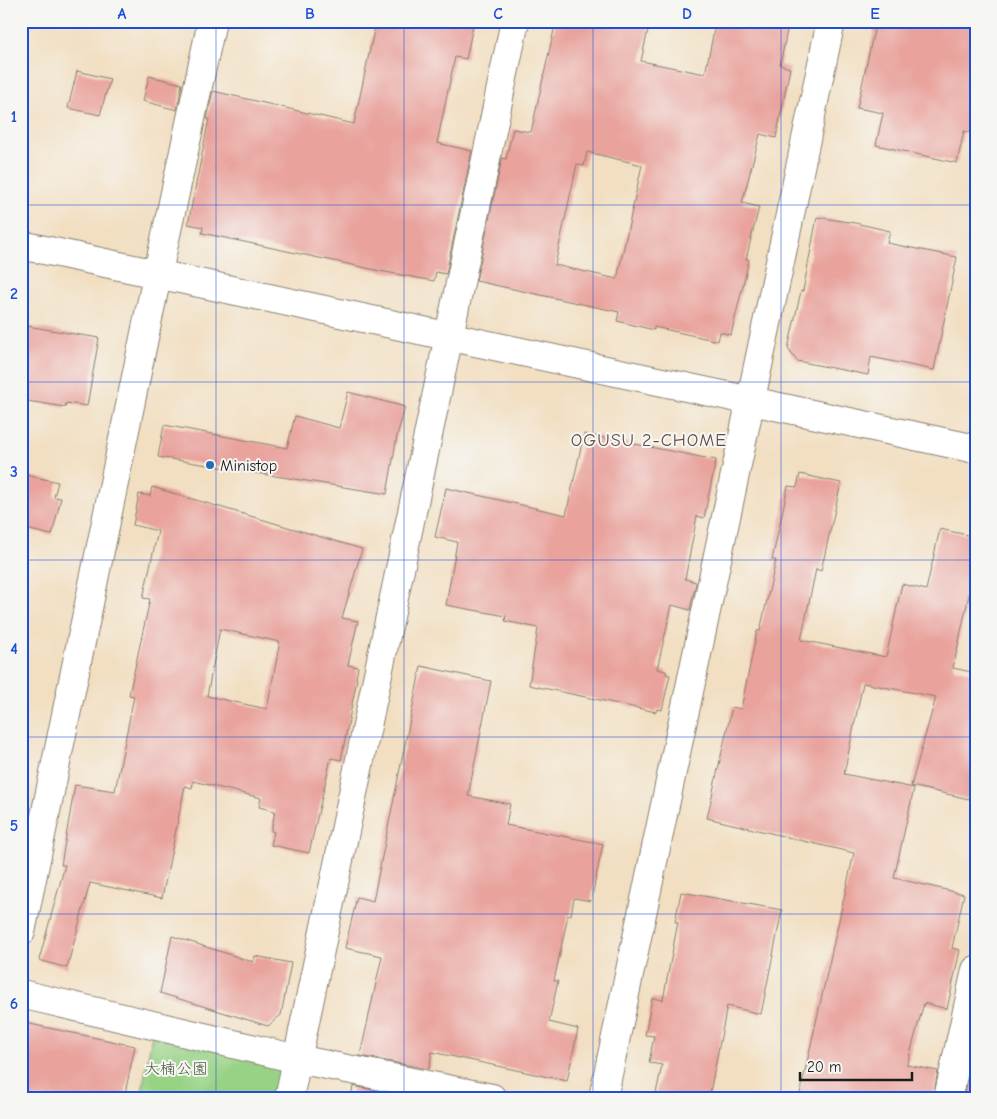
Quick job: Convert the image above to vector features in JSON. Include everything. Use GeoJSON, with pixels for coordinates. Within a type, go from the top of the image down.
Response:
{"type":"FeatureCollection","features":[{"type":"Feature","properties":{"kind":"street"},"geometry":{"type":"LineString","coordinates":[[21,932],[157,275],[212,21]]}},
{"type":"Feature","properties":{"kind":"street"},"geometry":{"type":"LineString","coordinates":[[289,1098],[515,21]]}},
{"type":"Feature","properties":{"kind":"street"},"geometry":{"type":"LineString","coordinates":[[603,1098],[831,21]]}},
{"type":"Feature","properties":{"kind":"street"},"geometry":{"type":"LineString","coordinates":[[21,245],[976,449]]}},
{"type":"Feature","properties":{"kind":"street"},"geometry":{"type":"LineString","coordinates":[[948,1098],[976,970]]}},
{"type":"Feature","properties":{"kind":"street"},"geometry":{"type":"LineString","coordinates":[[21,994],[297,1059],[492,1098]]}},
{"type":"Feature","properties":{"kind":"green space","name":"大楠公園"},"geometry":{"type":"Polygon","coordinates":[[[152,1034],[293,1062],[284,1098],[141,1098],[152,1034]]]}},
{"type":"Feature","properties":{"kind":"building"},"geometry":{"type":"Polygon","coordinates":[[[376,21],[474,21],[466,59],[455,57],[437,143],[472,151],[446,274],[436,272],[434,281],[385,272],[202,233],[203,227],[188,224],[213,91],[354,124],[376,21]]]}},
{"type":"Feature","properties":{"kind":"building"},"geometry":{"type":"Polygon","coordinates":[[[556,21],[650,21],[641,61],[705,74],[716,21],[789,21],[780,65],[790,68],[776,138],[760,134],[742,203],[759,207],[746,259],[749,260],[731,335],[720,332],[718,341],[654,327],[654,330],[617,321],[619,312],[476,281],[502,158],[506,159],[513,129],[531,132],[556,21]],[[587,152],[584,166],[577,164],[555,265],[617,279],[642,165],[587,152]]]}},
{"type":"Feature","properties":{"kind":"building"},"geometry":{"type":"Polygon","coordinates":[[[876,21],[976,21],[976,134],[964,131],[957,163],[876,145],[883,113],[857,108],[876,21]]]}},
{"type":"Feature","properties":{"kind":"building"},"geometry":{"type":"Polygon","coordinates":[[[77,71],[110,79],[100,115],[68,108],[77,71]]]}},
{"type":"Feature","properties":{"kind":"building"},"geometry":{"type":"Polygon","coordinates":[[[149,76],[182,84],[177,110],[143,101],[149,76]]]}},
{"type":"Feature","properties":{"kind":"building"},"geometry":{"type":"Polygon","coordinates":[[[817,217],[890,231],[887,243],[957,257],[934,370],[871,357],[868,375],[797,361],[788,349],[801,291],[803,291],[817,217]]]}},
{"type":"Feature","properties":{"kind":"building"},"geometry":{"type":"Polygon","coordinates":[[[21,325],[99,338],[87,406],[66,403],[65,407],[21,400],[21,325]]]}},
{"type":"Feature","properties":{"kind":"building"},"geometry":{"type":"Polygon","coordinates":[[[348,392],[405,407],[397,436],[387,494],[158,457],[164,425],[287,448],[295,416],[339,428],[348,392]]]}},
{"type":"Feature","properties":{"kind":"building"},"geometry":{"type":"Polygon","coordinates":[[[584,434],[716,460],[704,518],[697,516],[685,579],[696,582],[690,610],[672,605],[657,669],[666,671],[666,674],[670,675],[662,710],[657,709],[656,712],[529,685],[538,628],[505,621],[506,616],[446,605],[457,542],[435,537],[446,488],[566,515],[584,434]]]}},
{"type":"Feature","properties":{"kind":"building"},"geometry":{"type":"Polygon","coordinates":[[[21,474],[58,482],[54,497],[61,498],[52,535],[21,528],[21,474]]]}},
{"type":"Feature","properties":{"kind":"building"},"geometry":{"type":"Polygon","coordinates":[[[800,474],[841,483],[821,571],[816,569],[801,640],[886,657],[902,584],[926,590],[940,529],[976,537],[976,563],[953,668],[976,673],[976,768],[969,799],[911,786],[936,697],[863,683],[844,774],[914,788],[894,878],[964,894],[952,948],[960,950],[947,1009],[924,1003],[907,1065],[938,1071],[933,1098],[799,1098],[854,853],[707,818],[732,707],[741,709],[757,631],[760,631],[776,560],[772,560],[788,486],[797,487],[800,474]]]}},
{"type":"Feature","properties":{"kind":"building"},"geometry":{"type":"Polygon","coordinates":[[[152,487],[362,549],[342,618],[358,621],[348,665],[358,667],[357,679],[341,760],[331,758],[309,853],[271,845],[274,832],[271,831],[275,811],[259,807],[261,798],[193,781],[192,788],[185,786],[162,898],[90,883],[67,968],[39,960],[65,865],[61,865],[75,785],[115,791],[134,696],[129,695],[150,599],[143,598],[158,531],[133,525],[139,494],[150,496],[152,487]],[[220,629],[207,696],[267,709],[280,642],[220,629]]]}},
{"type":"Feature","properties":{"kind":"building"},"geometry":{"type":"Polygon","coordinates":[[[421,666],[491,681],[468,796],[510,804],[506,825],[603,844],[591,901],[574,898],[571,915],[568,915],[554,981],[558,981],[549,1022],[578,1029],[567,1081],[432,1052],[429,1069],[360,1056],[382,956],[345,948],[357,897],[373,901],[421,666]]]}},
{"type":"Feature","properties":{"kind":"building"},"geometry":{"type":"Polygon","coordinates":[[[681,892],[782,910],[761,1014],[727,1006],[709,1098],[655,1098],[662,1065],[649,1063],[654,1036],[645,1035],[652,998],[663,1000],[678,922],[675,922],[681,892]]]}},
{"type":"Feature","properties":{"kind":"building"},"geometry":{"type":"Polygon","coordinates":[[[172,936],[253,962],[255,956],[291,963],[281,1015],[268,1026],[160,993],[172,936]]]}},
{"type":"Feature","properties":{"kind":"building"},"geometry":{"type":"Polygon","coordinates":[[[25,1023],[135,1046],[124,1098],[21,1098],[21,1040],[25,1023]]]}},
{"type":"Feature","properties":{"kind":"building"},"geometry":{"type":"Polygon","coordinates":[[[968,1078],[976,1079],[976,1098],[964,1098],[968,1078]]]}},
{"type":"Feature","properties":{"kind":"building"},"geometry":{"type":"Polygon","coordinates":[[[353,1086],[411,1098],[351,1098],[353,1086]]]}},
{"type":"Feature","properties":{"kind":"place","name":"Ministop"},"geometry":{"type":"Point","coordinates":[210,465]}},
{"type":"Feature","properties":{"kind":"district","name":"OGUSU 2-CHOME"},"geometry":{"type":"Point","coordinates":[649,440]}}]}
